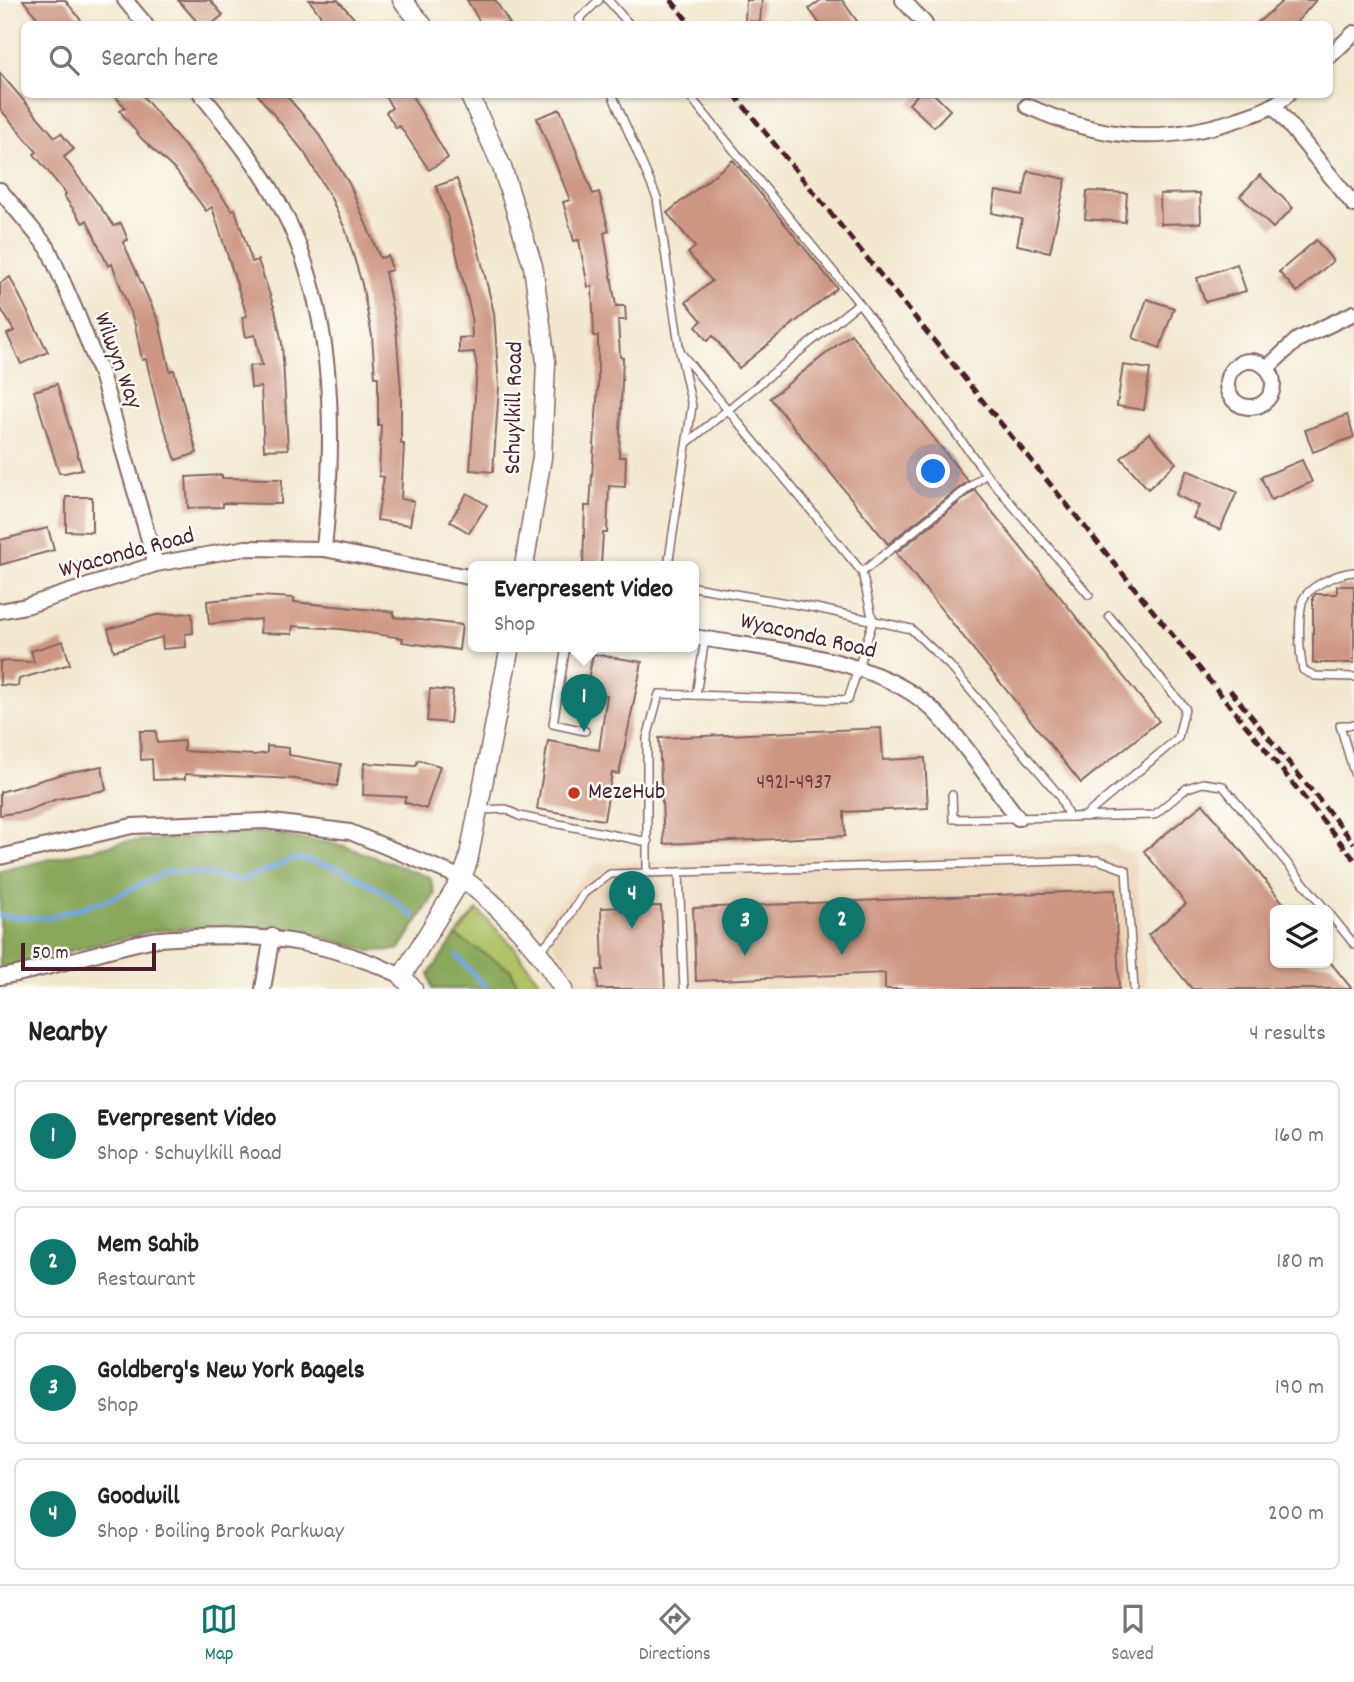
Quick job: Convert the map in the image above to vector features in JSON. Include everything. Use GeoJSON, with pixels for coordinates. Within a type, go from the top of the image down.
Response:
{"type":"FeatureCollection","features":[{"type":"Feature","properties":{"kind":"street"},"geometry":{"type":"LineString","coordinates":[[125,0],[142,21]]}},
{"type":"Feature","properties":{"kind":"street"},"geometry":{"type":"LineString","coordinates":[[402,0],[420,21]]}},
{"type":"Feature","properties":{"kind":"street"},"geometry":{"type":"LineString","coordinates":[[903,0],[922,21]]}},
{"type":"Feature","properties":{"kind":"street"},"geometry":{"type":"LineString","coordinates":[[1333,53],[1354,33]]}},
{"type":"Feature","properties":{"kind":"street"},"geometry":{"type":"LineString","coordinates":[[204,98],[272,190],[296,238],[315,288],[329,383],[332,471],[324,549]]}},
{"type":"Feature","properties":{"kind":"street","name":"Schuylkill Road"},"geometry":{"type":"LineString","coordinates":[[471,98],[502,167],[533,267],[546,362],[542,457],[525,561]]}},
{"type":"Feature","properties":{"kind":"street"},"geometry":{"type":"LineString","coordinates":[[1027,106],[1066,123],[1102,132],[1159,136],[1205,130],[1275,107],[1284,98]]}},
{"type":"Feature","properties":{"kind":"street"},"geometry":{"type":"LineString","coordinates":[[1275,107],[1354,205]]}},
{"type":"Feature","properties":{"kind":"street","name":"Wilwyn Way"},"geometry":{"type":"LineString","coordinates":[[0,190],[48,248],[77,314],[102,377],[156,564]]}},
{"type":"Feature","properties":{"kind":"street"},"geometry":{"type":"LineString","coordinates":[[1267,368],[1297,340],[1354,313]]}},
{"type":"Feature","properties":{"kind":"street","name":"Wyaconda Road"},"geometry":{"type":"LineString","coordinates":[[0,611],[26,606],[156,564],[246,548],[324,549],[468,577]]}},
{"type":"Feature","properties":{"kind":"street","name":"Wyaconda Road"},"geometry":{"type":"LineString","coordinates":[[700,638],[860,667],[899,685],[938,714],[1018,818]]}},
{"type":"Feature","properties":{"kind":"street"},"geometry":{"type":"LineString","coordinates":[[0,977],[31,972],[152,940],[231,935],[272,936],[337,949],[408,982],[462,878],[479,810],[509,652]]}},
{"type":"Feature","properties":{"kind":"street"},"geometry":{"type":"LineString","coordinates":[[0,857],[132,826],[265,821],[350,832],[462,878],[494,904],[538,952],[563,989]]}},
{"type":"Feature","properties":{"kind":"street"},"geometry":{"type":"LineString","coordinates":[[264,989],[272,936]]}},
{"type":"Feature","properties":{"kind":"lane"},"geometry":{"type":"LineString","coordinates":[[580,21],[599,0]]}},
{"type":"Feature","properties":{"kind":"lane"},"geometry":{"type":"LineString","coordinates":[[608,0],[626,21]]}},
{"type":"Feature","properties":{"kind":"lane"},"geometry":{"type":"LineString","coordinates":[[614,98],[657,198],[680,352],[692,406],[669,561]]}},
{"type":"Feature","properties":{"kind":"lane"},"geometry":{"type":"LineString","coordinates":[[691,98],[859,303],[986,474],[1089,595]]}},
{"type":"Feature","properties":{"kind":"lane"},"geometry":{"type":"LineString","coordinates":[[688,442],[859,303]]}},
{"type":"Feature","properties":{"kind":"lane"},"geometry":{"type":"LineString","coordinates":[[648,873],[647,738],[659,694],[848,700],[873,621],[862,572],[680,352]]}},
{"type":"Feature","properties":{"kind":"lane"},"geometry":{"type":"LineString","coordinates":[[862,572],[986,474]]}},
{"type":"Feature","properties":{"kind":"lane"},"geometry":{"type":"LineString","coordinates":[[1354,572],[1309,590],[1303,602],[1301,660],[1303,670],[1315,676],[1354,677]]}},
{"type":"Feature","properties":{"kind":"lane"},"geometry":{"type":"LineString","coordinates":[[699,588],[816,608],[911,629],[950,666],[1059,796],[1069,817]]}},
{"type":"Feature","properties":{"kind":"lane"},"geometry":{"type":"LineString","coordinates":[[1084,816],[1178,738],[1185,708],[1109,616]]}},
{"type":"Feature","properties":{"kind":"lane"},"geometry":{"type":"LineString","coordinates":[[696,695],[700,638]]}},
{"type":"Feature","properties":{"kind":"lane"},"geometry":{"type":"LineString","coordinates":[[565,652],[553,724],[585,731]]}},
{"type":"Feature","properties":{"kind":"lane"},"geometry":{"type":"LineString","coordinates":[[1354,725],[1340,725],[1354,772]]}},
{"type":"Feature","properties":{"kind":"lane"},"geometry":{"type":"LineString","coordinates":[[952,795],[953,819],[1154,815],[1187,788],[1203,783],[1223,786],[1322,905]]}},
{"type":"Feature","properties":{"kind":"lane"},"geometry":{"type":"LineString","coordinates":[[479,810],[506,809],[519,816],[648,842]]}},
{"type":"Feature","properties":{"kind":"lane"},"geometry":{"type":"LineString","coordinates":[[538,952],[561,929],[583,893],[610,874],[1098,860],[1126,870],[1134,989]]}},
{"type":"Feature","properties":{"kind":"lane"},"geometry":{"type":"LineString","coordinates":[[680,873],[684,989]]}},
{"type":"Feature","properties":{"kind":"lane"},"geometry":{"type":"LineString","coordinates":[[1333,918],[1354,944]]}},
{"type":"Feature","properties":{"kind":"shaded area"},"geometry":{"type":"Polygon","coordinates":[[[1106,843],[1135,857],[1147,989],[580,989],[542,923],[597,863],[1106,843]]]}},
{"type":"Feature","properties":{"kind":"green space"},"geometry":{"type":"Polygon","coordinates":[[[259,832],[341,845],[430,877],[435,894],[399,950],[370,951],[298,930],[219,926],[153,931],[0,968],[0,871],[123,842],[259,832]]]}},
{"type":"Feature","properties":{"kind":"green space"},"geometry":{"type":"Polygon","coordinates":[[[477,910],[513,946],[545,989],[519,989],[511,970],[456,936],[477,910]]]}},
{"type":"Feature","properties":{"kind":"green space"},"geometry":{"type":"Polygon","coordinates":[[[456,936],[511,970],[519,989],[432,989],[429,974],[456,936]]]}},
{"type":"Feature","properties":{"kind":"building"},"geometry":{"type":"Polygon","coordinates":[[[23,0],[65,0],[82,21],[40,21],[23,0]]]}},
{"type":"Feature","properties":{"kind":"building"},"geometry":{"type":"Polygon","coordinates":[[[178,0],[210,0],[223,15],[216,21],[196,21],[178,0]]]}},
{"type":"Feature","properties":{"kind":"building"},"geometry":{"type":"Polygon","coordinates":[[[309,0],[338,0],[356,21],[325,21],[309,0]]]}},
{"type":"Feature","properties":{"kind":"building"},"geometry":{"type":"Polygon","coordinates":[[[467,0],[495,0],[508,21],[479,21],[467,0]]]}},
{"type":"Feature","properties":{"kind":"building"},"geometry":{"type":"Polygon","coordinates":[[[746,0],[762,0],[760,21],[745,21],[746,0]]]}},
{"type":"Feature","properties":{"kind":"building"},"geometry":{"type":"Polygon","coordinates":[[[821,0],[842,0],[857,21],[818,21],[809,9],[821,0]]]}},
{"type":"Feature","properties":{"kind":"building"},"geometry":{"type":"Polygon","coordinates":[[[1284,0],[1316,0],[1298,21],[1260,21],[1284,0]]]}},
{"type":"Feature","properties":{"kind":"building"},"geometry":{"type":"Polygon","coordinates":[[[0,73],[55,137],[61,133],[74,149],[64,157],[114,226],[121,223],[128,240],[123,242],[159,322],[170,371],[174,370],[197,453],[176,460],[158,409],[146,359],[142,360],[135,325],[112,264],[108,266],[87,220],[83,223],[64,196],[66,194],[34,154],[37,152],[0,109],[0,73]]]}},
{"type":"Feature","properties":{"kind":"building"},"geometry":{"type":"Polygon","coordinates":[[[117,98],[144,98],[197,161],[232,210],[235,209],[252,262],[258,260],[275,310],[282,343],[288,449],[264,450],[261,387],[251,388],[249,366],[262,365],[255,335],[246,337],[242,317],[247,316],[212,207],[206,211],[177,172],[141,138],[120,111],[125,107],[117,98]]]}},
{"type":"Feature","properties":{"kind":"building"},"geometry":{"type":"Polygon","coordinates":[[[260,98],[288,98],[316,130],[350,185],[380,258],[388,256],[392,270],[385,272],[396,328],[401,391],[401,444],[404,444],[401,499],[414,501],[410,525],[377,520],[384,477],[379,476],[381,425],[378,425],[378,377],[375,377],[372,336],[362,284],[346,231],[331,198],[304,152],[260,98]]]}},
{"type":"Feature","properties":{"kind":"building"},"geometry":{"type":"Polygon","coordinates":[[[386,98],[413,98],[448,158],[429,170],[400,126],[396,128],[386,112],[392,108],[386,98]]]}},
{"type":"Feature","properties":{"kind":"building"},"geometry":{"type":"Polygon","coordinates":[[[914,98],[938,98],[950,110],[934,127],[909,104],[914,98]]]}},
{"type":"Feature","properties":{"kind":"building"},"geometry":{"type":"Polygon","coordinates":[[[560,109],[593,194],[599,192],[609,231],[604,233],[616,306],[625,306],[626,320],[618,320],[620,357],[623,358],[619,457],[626,457],[625,487],[609,486],[607,533],[603,533],[601,561],[583,561],[585,506],[590,506],[598,386],[598,336],[594,336],[592,286],[588,287],[579,240],[574,241],[563,202],[570,200],[537,118],[560,109]]]}},
{"type":"Feature","properties":{"kind":"building"},"geometry":{"type":"Polygon","coordinates":[[[733,160],[837,288],[739,368],[713,336],[707,341],[696,326],[702,321],[686,302],[712,281],[688,253],[695,247],[667,213],[733,160]]]}},
{"type":"Feature","properties":{"kind":"building"},"geometry":{"type":"Polygon","coordinates":[[[1028,171],[1066,179],[1050,252],[1017,245],[1022,219],[992,213],[996,191],[1023,196],[1028,171]]]}},
{"type":"Feature","properties":{"kind":"building"},"geometry":{"type":"Polygon","coordinates":[[[1260,175],[1293,208],[1273,228],[1240,196],[1260,175]]]}},
{"type":"Feature","properties":{"kind":"building"},"geometry":{"type":"Polygon","coordinates":[[[457,179],[474,231],[494,313],[499,387],[493,472],[470,470],[477,367],[474,352],[459,353],[459,338],[472,337],[471,313],[447,215],[436,186],[457,179]]]}},
{"type":"Feature","properties":{"kind":"building"},"geometry":{"type":"Polygon","coordinates":[[[1087,191],[1127,193],[1125,222],[1085,219],[1087,191]]]}},
{"type":"Feature","properties":{"kind":"building"},"geometry":{"type":"Polygon","coordinates":[[[1200,193],[1201,223],[1161,224],[1160,194],[1200,193]]]}},
{"type":"Feature","properties":{"kind":"building"},"geometry":{"type":"Polygon","coordinates":[[[1316,240],[1333,261],[1297,292],[1279,272],[1316,240]]]}},
{"type":"Feature","properties":{"kind":"building"},"geometry":{"type":"Polygon","coordinates":[[[1237,264],[1246,291],[1205,302],[1197,278],[1237,264]]]}},
{"type":"Feature","properties":{"kind":"building"},"geometry":{"type":"Polygon","coordinates":[[[10,277],[48,352],[21,364],[7,334],[14,331],[0,307],[0,283],[10,277]]]}},
{"type":"Feature","properties":{"kind":"building"},"geometry":{"type":"Polygon","coordinates":[[[1147,299],[1174,308],[1160,348],[1133,338],[1147,299]]]}},
{"type":"Feature","properties":{"kind":"building"},"geometry":{"type":"Polygon","coordinates":[[[851,334],[968,481],[888,544],[770,398],[851,334]]]}},
{"type":"Feature","properties":{"kind":"building"},"geometry":{"type":"Polygon","coordinates":[[[1123,365],[1150,369],[1144,410],[1117,406],[1123,365]]]}},
{"type":"Feature","properties":{"kind":"building"},"geometry":{"type":"Polygon","coordinates":[[[57,384],[82,469],[65,473],[59,473],[34,391],[57,384]]]}},
{"type":"Feature","properties":{"kind":"building"},"geometry":{"type":"Polygon","coordinates":[[[1347,415],[1354,437],[1313,452],[1305,430],[1347,415]]]}},
{"type":"Feature","properties":{"kind":"building"},"geometry":{"type":"Polygon","coordinates":[[[1149,433],[1176,463],[1148,489],[1121,458],[1149,433]]]}},
{"type":"Feature","properties":{"kind":"building"},"geometry":{"type":"Polygon","coordinates":[[[1302,460],[1312,482],[1271,500],[1261,477],[1302,460]]]}},
{"type":"Feature","properties":{"kind":"building"},"geometry":{"type":"Polygon","coordinates":[[[1187,470],[1237,492],[1220,530],[1193,518],[1199,506],[1176,495],[1187,470]]]}},
{"type":"Feature","properties":{"kind":"building"},"geometry":{"type":"Polygon","coordinates":[[[222,475],[222,478],[282,479],[281,504],[223,503],[223,507],[188,508],[186,477],[222,475]]]}},
{"type":"Feature","properties":{"kind":"building"},"geometry":{"type":"Polygon","coordinates":[[[975,490],[1159,721],[1081,783],[896,553],[975,490]]]}},
{"type":"Feature","properties":{"kind":"building"},"geometry":{"type":"Polygon","coordinates":[[[467,493],[487,505],[469,533],[450,521],[467,493]]]}},
{"type":"Feature","properties":{"kind":"building"},"geometry":{"type":"Polygon","coordinates":[[[66,497],[92,497],[92,532],[66,531],[66,497]]]}},
{"type":"Feature","properties":{"kind":"building"},"geometry":{"type":"Polygon","coordinates":[[[48,528],[54,550],[0,565],[0,540],[48,528]]]}},
{"type":"Feature","properties":{"kind":"building"},"geometry":{"type":"Polygon","coordinates":[[[1337,586],[1354,586],[1354,663],[1313,663],[1313,597],[1316,594],[1337,594],[1337,586]]]}},
{"type":"Feature","properties":{"kind":"building"},"geometry":{"type":"Polygon","coordinates":[[[257,596],[294,598],[294,602],[394,612],[394,617],[462,625],[459,650],[402,642],[403,638],[341,629],[293,626],[292,634],[260,633],[261,619],[209,624],[207,601],[257,596]]]}},
{"type":"Feature","properties":{"kind":"building"},"geometry":{"type":"Polygon","coordinates":[[[192,613],[193,633],[185,634],[186,647],[163,649],[162,637],[114,651],[108,629],[156,615],[192,613]]]}},
{"type":"Feature","properties":{"kind":"building"},"geometry":{"type":"Polygon","coordinates":[[[63,641],[70,664],[19,679],[18,686],[0,685],[0,661],[34,662],[31,651],[63,641]]]}},
{"type":"Feature","properties":{"kind":"building"},"geometry":{"type":"Polygon","coordinates":[[[593,654],[642,662],[619,774],[612,773],[604,820],[537,809],[548,741],[599,750],[607,695],[586,691],[593,654]]]}},
{"type":"Feature","properties":{"kind":"building"},"geometry":{"type":"Polygon","coordinates":[[[430,689],[453,691],[450,723],[427,721],[430,689]]]}},
{"type":"Feature","properties":{"kind":"building"},"geometry":{"type":"Polygon","coordinates":[[[881,728],[883,760],[925,758],[928,808],[844,812],[845,836],[664,844],[659,738],[881,728]]]}},
{"type":"Feature","properties":{"kind":"building"},"geometry":{"type":"Polygon","coordinates":[[[140,731],[156,731],[157,743],[184,741],[184,751],[254,755],[267,753],[267,746],[289,748],[289,755],[341,764],[337,786],[295,779],[185,774],[185,779],[153,780],[152,759],[141,760],[140,731]]]}},
{"type":"Feature","properties":{"kind":"building"},"geometry":{"type":"Polygon","coordinates":[[[418,760],[440,766],[426,809],[404,802],[406,797],[363,795],[364,763],[416,766],[418,760]]]}},
{"type":"Feature","properties":{"kind":"building"},"geometry":{"type":"Polygon","coordinates":[[[102,766],[106,790],[57,799],[26,811],[0,815],[0,792],[66,773],[102,766]]]}},
{"type":"Feature","properties":{"kind":"building"},"geometry":{"type":"Polygon","coordinates":[[[1203,804],[1285,905],[1270,905],[1270,968],[1333,968],[1333,965],[1352,989],[1192,989],[1148,935],[1186,904],[1144,851],[1203,804]]]}},
{"type":"Feature","properties":{"kind":"building"},"geometry":{"type":"Polygon","coordinates":[[[1115,890],[1119,989],[885,989],[885,973],[696,981],[693,908],[1115,890]]]}},
{"type":"Feature","properties":{"kind":"building"},"geometry":{"type":"Polygon","coordinates":[[[661,906],[665,989],[598,989],[597,970],[603,970],[601,908],[661,906]]]}},
{"type":"Feature","properties":{"kind":"waterway"},"geometry":{"type":"LineString","coordinates":[[0,916],[47,918],[113,898],[168,871],[202,873],[239,881],[297,858],[343,869],[387,894],[414,917]]}},
{"type":"Feature","properties":{"kind":"waterway"},"geometry":{"type":"LineString","coordinates":[[457,956],[487,989]]}},
{"type":"Feature","properties":{"kind":"railway"},"geometry":{"type":"LineString","coordinates":[[671,0],[688,21]]}},
{"type":"Feature","properties":{"kind":"railway"},"geometry":{"type":"LineString","coordinates":[[737,98],[1354,859]]}},
{"type":"Feature","properties":{"kind":"railway"},"geometry":{"type":"LineString","coordinates":[[1230,690],[1354,843]]}},
{"type":"Feature","properties":{"kind":"place","name":"Everpresent Video"},"geometry":{"type":"Point","coordinates":[584,732]}},
{"type":"Feature","properties":{"kind":"place","name":"MezeHub"},"geometry":{"type":"Point","coordinates":[574,793]}},
{"type":"Feature","properties":{"kind":"place","name":"Goodwill"},"geometry":{"type":"Point","coordinates":[632,929]}},
{"type":"Feature","properties":{"kind":"place","name":"Mem Sahib"},"geometry":{"type":"Point","coordinates":[842,955]}},
{"type":"Feature","properties":{"kind":"place","name":"Goldberg's New York Bagels"},"geometry":{"type":"Point","coordinates":[745,956]}}]}
